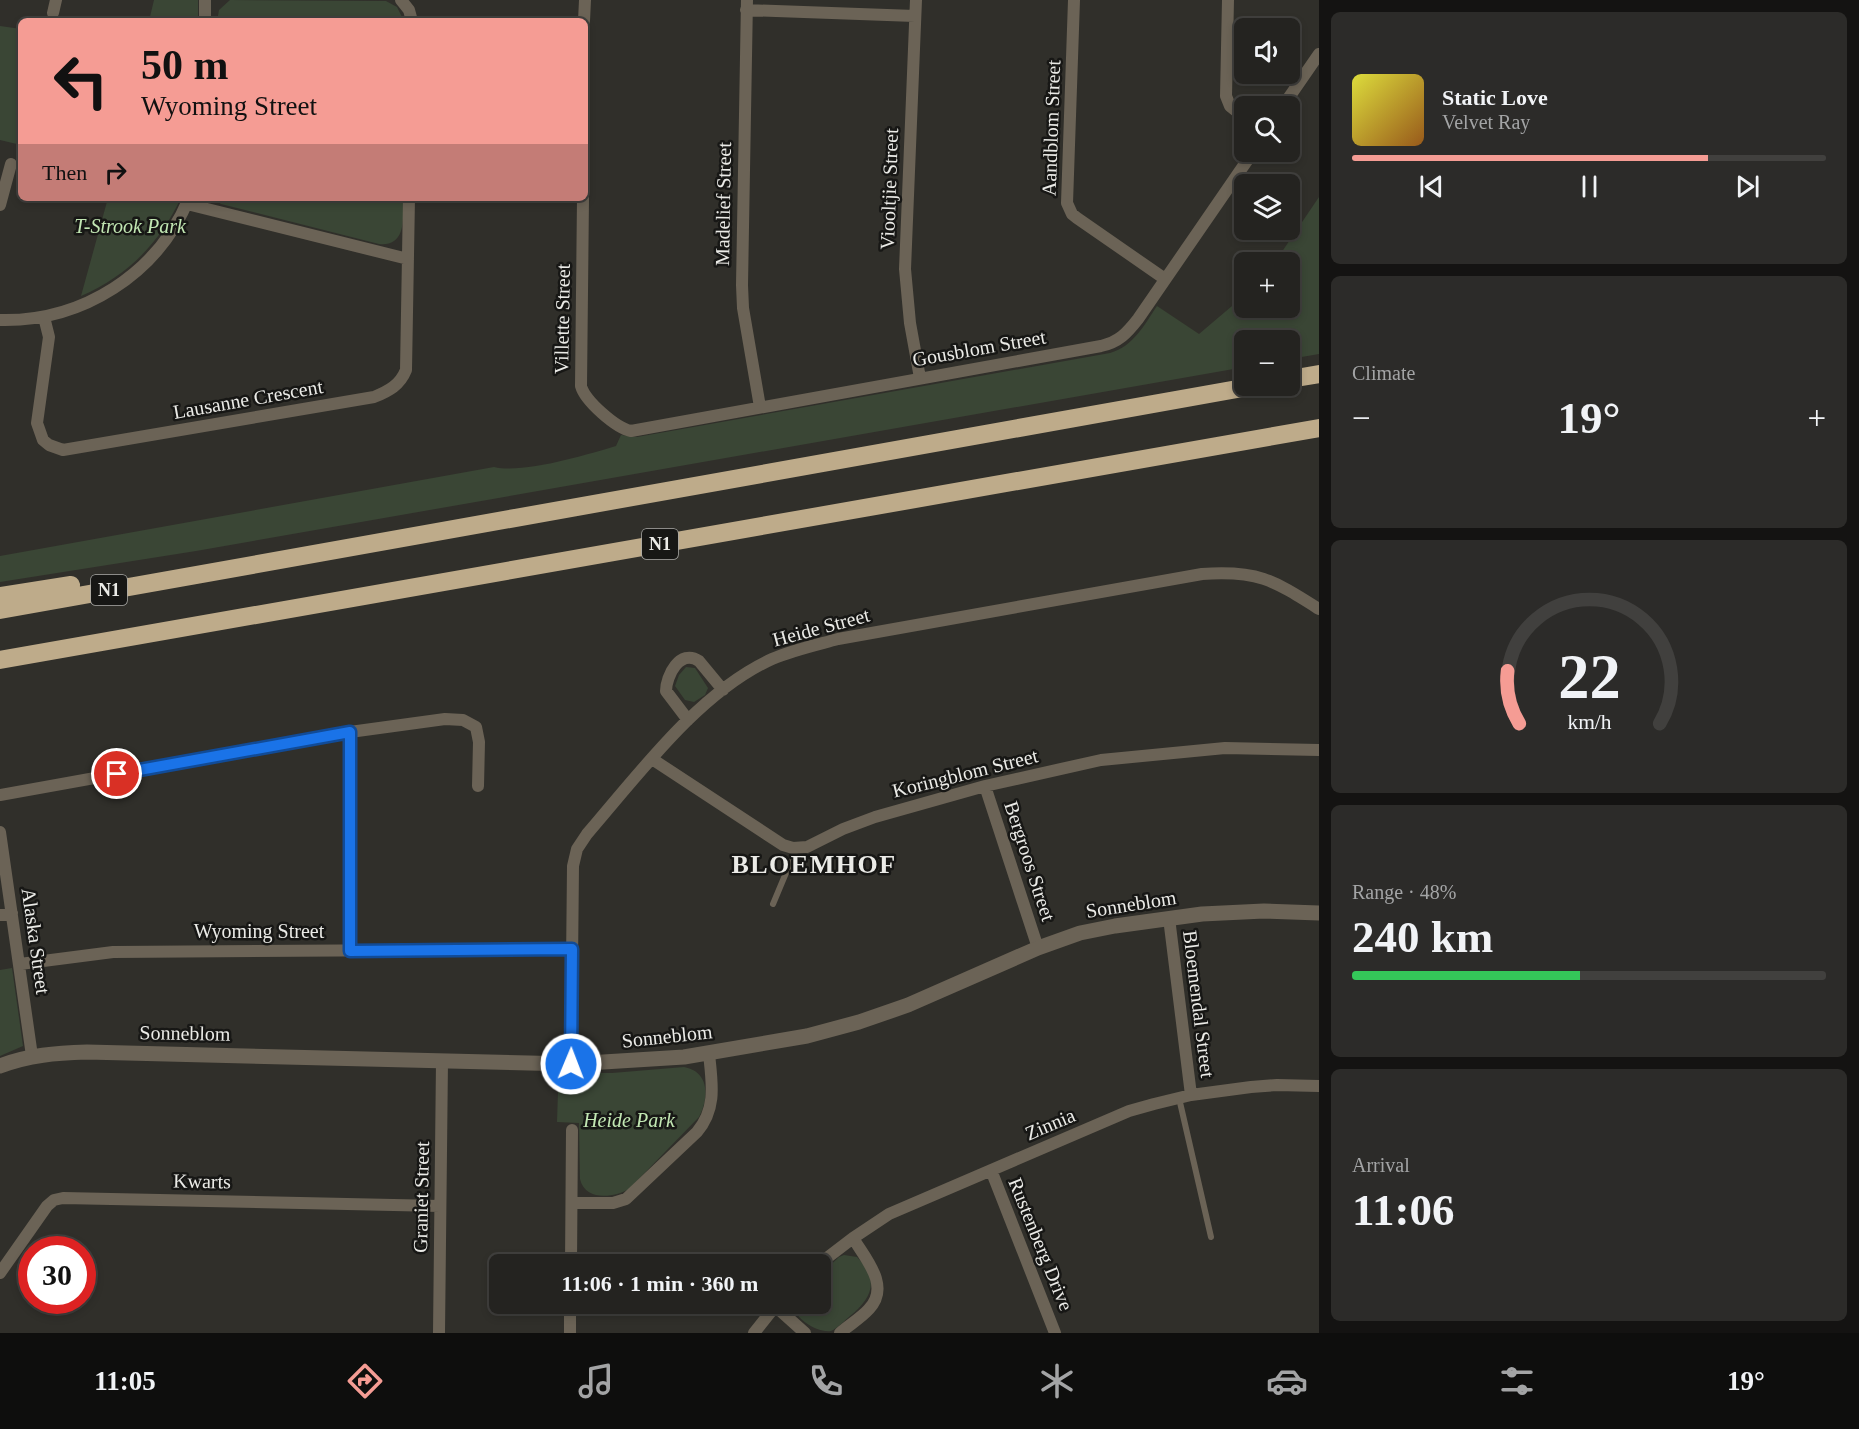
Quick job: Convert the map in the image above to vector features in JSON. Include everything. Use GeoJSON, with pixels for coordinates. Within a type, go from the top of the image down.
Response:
{"type":"FeatureCollection","features":[{"type":"Feature","properties":{"kind":"highway"},"geometry":{"type":"LineString","coordinates":[[1300,377],[1319,374]]}},
{"type":"Feature","properties":{"kind":"highway","name":"N1"},"geometry":{"type":"LineString","coordinates":[[0,610],[1234,390]]}},
{"type":"Feature","properties":{"kind":"highway","name":"N1"},"geometry":{"type":"LineString","coordinates":[[0,660],[1319,428]]}},
{"type":"Feature","properties":{"kind":"highway"},"geometry":{"type":"LineString","coordinates":[[0,596],[131,576],[219,570]]}},
{"type":"Feature","properties":{"kind":"street"},"geometry":{"type":"LineString","coordinates":[[53,13],[56,0]]}},
{"type":"Feature","properties":{"kind":"street"},"geometry":{"type":"LineString","coordinates":[[205,0],[205,18]]}},
{"type":"Feature","properties":{"kind":"street"},"geometry":{"type":"LineString","coordinates":[[401,0],[409,10],[411,18]]}},
{"type":"Feature","properties":{"kind":"street"},"geometry":{"type":"LineString","coordinates":[[584,18],[585,0]]}},
{"type":"Feature","properties":{"kind":"street","name":"Viooltjie Street"},"geometry":{"type":"LineString","coordinates":[[916,0],[905,269],[910,323],[920,378]]}},
{"type":"Feature","properties":{"kind":"street","name":"Aandblom Street"},"geometry":{"type":"LineString","coordinates":[[1074,0],[1067,203],[1072,214],[1077,218],[1165,279]]}},
{"type":"Feature","properties":{"kind":"street"},"geometry":{"type":"LineString","coordinates":[[1228,0],[1226,96],[1234,109]]}},
{"type":"Feature","properties":{"kind":"street"},"geometry":{"type":"LineString","coordinates":[[747,5],[915,16]]}},
{"type":"Feature","properties":{"kind":"street","name":"Madelief Street"},"geometry":{"type":"LineString","coordinates":[[747,5],[742,285],[743,308],[760,407]]}},
{"type":"Feature","properties":{"kind":"street"},"geometry":{"type":"LineString","coordinates":[[1291,96],[1319,54]]}},
{"type":"Feature","properties":{"kind":"street","name":"Gousblom Street"},"geometry":{"type":"LineString","coordinates":[[618,426],[631,431],[1116,342],[1126,334],[1246,162]]}},
{"type":"Feature","properties":{"kind":"street"},"geometry":{"type":"LineString","coordinates":[[0,205],[11,164]]}},
{"type":"Feature","properties":{"kind":"street"},"geometry":{"type":"LineString","coordinates":[[0,320],[44,317],[92,300],[133,276],[164,243],[188,201],[408,259]]}},
{"type":"Feature","properties":{"kind":"street","name":"Lausanne Crescent"},"geometry":{"type":"LineString","coordinates":[[44,317],[49,337],[37,423],[43,440],[63,450],[374,397],[397,384],[406,370],[409,201]]}},
{"type":"Feature","properties":{"kind":"street","name":"Villette Street"},"geometry":{"type":"LineString","coordinates":[[583,201],[580,386],[587,397],[618,426]]}},
{"type":"Feature","properties":{"kind":"street","name":"Heide Street"},"geometry":{"type":"LineString","coordinates":[[571,1064],[573,866],[577,849],[587,834],[688,720],[723,690],[754,669],[772,659],[828,642],[1202,574],[1236,573],[1257,576],[1283,586],[1319,609]]}},
{"type":"Feature","properties":{"kind":"street"},"geometry":{"type":"LineString","coordinates":[[688,720],[666,692],[668,676],[683,659],[694,658],[699,661],[723,690]]}},
{"type":"Feature","properties":{"kind":"street"},"geometry":{"type":"LineString","coordinates":[[0,795],[350,732],[445,719],[470,722],[476,728],[479,742],[478,786]]}},
{"type":"Feature","properties":{"kind":"street"},"geometry":{"type":"LineString","coordinates":[[350,732],[350,951]]}},
{"type":"Feature","properties":{"kind":"street","name":"Koringblom Street"},"geometry":{"type":"LineString","coordinates":[[796,848],[807,847],[843,829],[875,817],[985,786],[1101,760],[1225,748],[1319,750]]}},
{"type":"Feature","properties":{"kind":"street"},"geometry":{"type":"LineString","coordinates":[[652,759],[783,845],[796,848]]}},
{"type":"Feature","properties":{"kind":"street","name":"Bergroos Street"},"geometry":{"type":"LineString","coordinates":[[985,786],[1038,948]]}},
{"type":"Feature","properties":{"kind":"street","name":"Alaska Street"},"geometry":{"type":"LineString","coordinates":[[0,832],[6,914],[20,964],[32,1056]]}},
{"type":"Feature","properties":{"kind":"street","name":"Sonneblom"},"geometry":{"type":"LineString","coordinates":[[0,1066],[32,1056],[87,1052],[571,1064],[616,1063],[709,1054],[807,1036],[859,1022],[908,1005],[1038,948],[1080,933],[1169,918],[1264,911],[1319,913]]}},
{"type":"Feature","properties":{"kind":"street","name":"Bloemendal Street"},"geometry":{"type":"LineString","coordinates":[[1169,918],[1185,1096]]}},
{"type":"Feature","properties":{"kind":"street","name":"Wyoming Street"},"geometry":{"type":"LineString","coordinates":[[20,964],[113,952],[572,949]]}},
{"type":"Feature","properties":{"kind":"street"},"geometry":{"type":"LineString","coordinates":[[572,1203],[612,1203],[626,1199],[697,1132],[712,1105],[709,1054]]}},
{"type":"Feature","properties":{"kind":"street","name":"Graniet Street"},"geometry":{"type":"LineString","coordinates":[[439,1333],[442,1061]]}},
{"type":"Feature","properties":{"kind":"street","name":"Zinnia"},"geometry":{"type":"LineString","coordinates":[[831,1255],[889,1214],[1129,1111],[1185,1096],[1251,1086],[1319,1086]]}},
{"type":"Feature","properties":{"kind":"street"},"geometry":{"type":"LineString","coordinates":[[571,1254],[572,1130]]}},
{"type":"Feature","properties":{"kind":"street","name":"Rustenberg Drive"},"geometry":{"type":"LineString","coordinates":[[991,1170],[1055,1333]]}},
{"type":"Feature","properties":{"kind":"street","name":"Kwarts"},"geometry":{"type":"LineString","coordinates":[[0,1273],[47,1206],[54,1200],[63,1198],[440,1206]]}},
{"type":"Feature","properties":{"kind":"street"},"geometry":{"type":"LineString","coordinates":[[840,1333],[870,1309],[878,1289],[873,1270],[853,1238]]}},
{"type":"Feature","properties":{"kind":"street"},"geometry":{"type":"LineString","coordinates":[[570,1314],[570,1333]]}},
{"type":"Feature","properties":{"kind":"street"},"geometry":{"type":"LineString","coordinates":[[754,1333],[769,1314]]}},
{"type":"Feature","properties":{"kind":"street"},"geometry":{"type":"LineString","coordinates":[[785,1314],[805,1333]]}},
{"type":"Feature","properties":{"kind":"lane"},"geometry":{"type":"LineString","coordinates":[[773,904],[796,848]]}},
{"type":"Feature","properties":{"kind":"lane"},"geometry":{"type":"LineString","coordinates":[[1185,1096],[1211,1237]]}},
{"type":"Feature","properties":{"kind":"green space"},"geometry":{"type":"Polygon","coordinates":[[[154,0],[198,0],[198,18],[150,18],[154,0]]]}},
{"type":"Feature","properties":{"kind":"green space"},"geometry":{"type":"Polygon","coordinates":[[[230,0],[386,1],[397,7],[402,18],[218,18],[219,10],[230,0]]]}},
{"type":"Feature","properties":{"kind":"green space"},"geometry":{"type":"Polygon","coordinates":[[[0,26],[18,29],[18,144],[0,140],[0,26]]]}},
{"type":"Feature","properties":{"kind":"green space"},"geometry":{"type":"Polygon","coordinates":[[[1319,197],[1319,354],[1300,357],[1300,330],[1234,330],[1234,369],[196,551],[0,582],[0,556],[494,467],[537,466],[616,446],[621,435],[637,437],[1110,353],[1132,340],[1157,306],[1199,334],[1234,304],[1234,318],[1300,318],[1300,252],[1282,252],[1290,240],[1300,240],[1300,225],[1319,197]]]}},
{"type":"Feature","properties":{"kind":"green space","name":"T-Strook Park"},"geometry":{"type":"Polygon","coordinates":[[[107,201],[179,201],[163,230],[140,257],[113,279],[81,296],[107,201]]]}},
{"type":"Feature","properties":{"kind":"green space"},"geometry":{"type":"Polygon","coordinates":[[[216,201],[403,201],[403,222],[395,241],[379,244],[216,201]]]}},
{"type":"Feature","properties":{"kind":"green space"},"geometry":{"type":"Polygon","coordinates":[[[686,667],[695,668],[708,688],[705,695],[694,702],[685,700],[675,686],[679,675],[686,667]]]}},
{"type":"Feature","properties":{"kind":"green space"},"geometry":{"type":"Polygon","coordinates":[[[12,968],[23,1046],[0,1056],[0,970],[12,968]]]}},
{"type":"Feature","properties":{"kind":"green space","name":"Heide Park"},"geometry":{"type":"Polygon","coordinates":[[[684,1067],[699,1074],[703,1080],[706,1094],[699,1117],[629,1189],[608,1196],[600,1196],[588,1191],[580,1179],[579,1123],[557,1122],[558,1092],[555,1073],[612,1073],[684,1067]]]}},
{"type":"Feature","properties":{"kind":"green space"},"geometry":{"type":"Polygon","coordinates":[[[844,1255],[857,1257],[869,1273],[870,1288],[864,1302],[839,1326],[831,1331],[819,1330],[807,1324],[797,1314],[831,1314],[831,1265],[844,1255]]]}},
{"type":"Feature","properties":{"kind":"district","name":"BLOEMHOF"},"geometry":{"type":"Point","coordinates":[814,864]}},
{"type":"Feature","properties":{"kind":"route"},"geometry":{"type":"LineString","coordinates":[[117,774],[350,732],[350,951],[572,949],[571,1064]]}}]}
